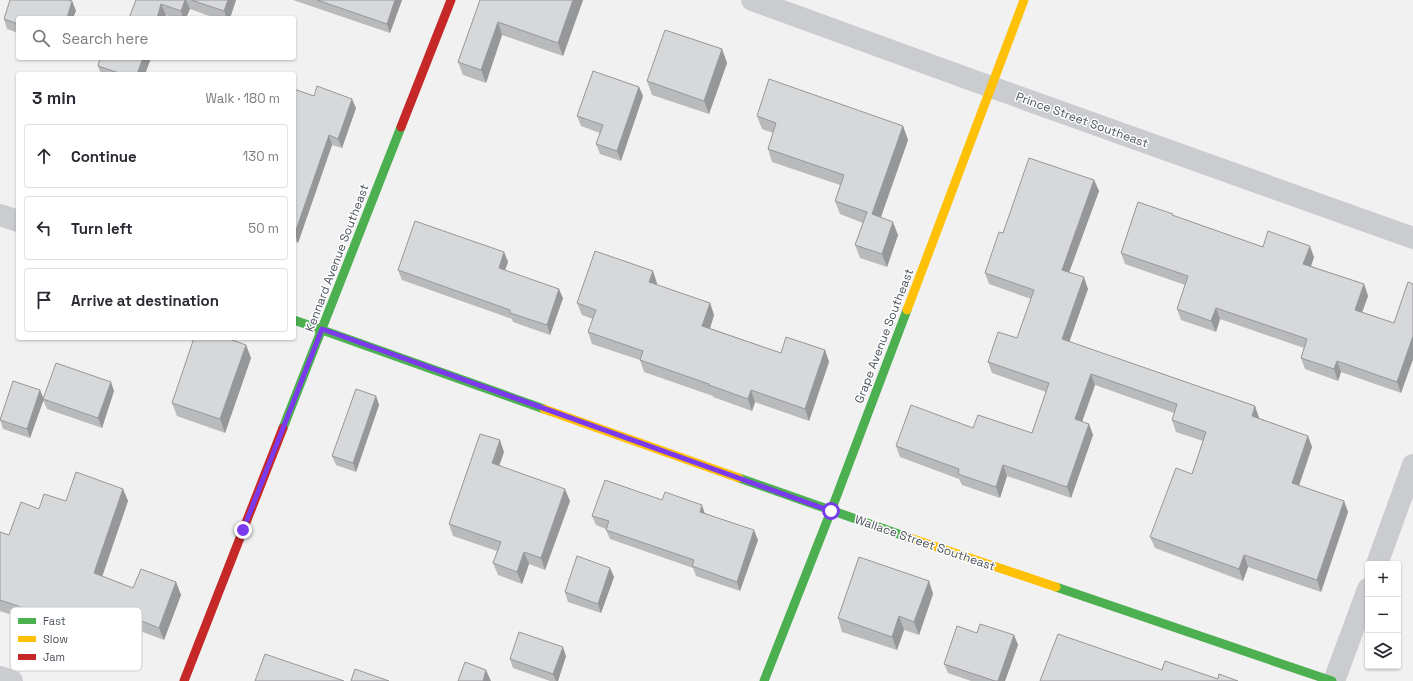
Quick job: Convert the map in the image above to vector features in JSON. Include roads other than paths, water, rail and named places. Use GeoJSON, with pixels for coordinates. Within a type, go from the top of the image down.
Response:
{"type":"FeatureCollection","features":[{"type":"Feature","properties":{"kind":"street","name":"Kennard Avenue Southeast"},"geometry":{"type":"LineString","coordinates":[[184,681],[451,0]]}},
{"type":"Feature","properties":{"kind":"street","name":"Prince Street Southeast"},"geometry":{"type":"LineString","coordinates":[[752,0],[1413,238]]}},
{"type":"Feature","properties":{"kind":"street","name":"Grape Avenue Southeast"},"geometry":{"type":"LineString","coordinates":[[764,681],[831,511],[1024,0]]}},
{"type":"Feature","properties":{"kind":"street"},"geometry":{"type":"LineString","coordinates":[[0,215],[16,221]]}},
{"type":"Feature","properties":{"kind":"street","name":"Wallace Street Southeast"},"geometry":{"type":"LineString","coordinates":[[296,321],[831,511],[1333,681]]}},
{"type":"Feature","properties":{"kind":"street"},"geometry":{"type":"LineString","coordinates":[[1378,561],[1413,466]]}},
{"type":"Feature","properties":{"kind":"street"},"geometry":{"type":"LineString","coordinates":[[1333,681],[1365,597]]}},
{"type":"Feature","properties":{"kind":"street"},"geometry":{"type":"LineString","coordinates":[[0,677],[12,681]]}}]}
